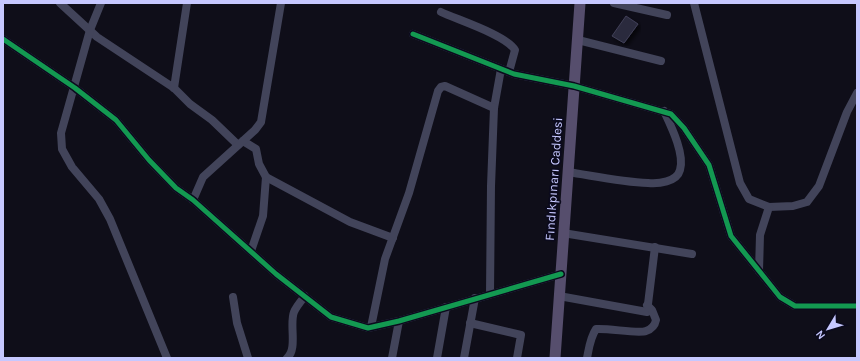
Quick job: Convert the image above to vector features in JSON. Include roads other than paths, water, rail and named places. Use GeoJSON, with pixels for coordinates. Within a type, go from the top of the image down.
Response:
{"type":"FeatureCollection","features":[{"type":"Feature","properties":{"kind":"main road","name":"Fındıkpınarı Caddesi"},"geometry":{"type":"LineString","coordinates":[[555,358],[580,3]]}},
{"type":"Feature","properties":{"kind":"street"},"geometry":{"type":"LineString","coordinates":[[60,3],[97,37],[174,88],[190,104],[240,143],[256,149],[259,164],[266,177],[263,216],[251,251]]}},
{"type":"Feature","properties":{"kind":"street"},"geometry":{"type":"LineString","coordinates":[[101,3],[90,30],[75,88],[61,133],[62,149],[72,167],[99,199],[110,219],[167,358]]}},
{"type":"Feature","properties":{"kind":"street"},"geometry":{"type":"LineString","coordinates":[[174,88],[187,3]]}},
{"type":"Feature","properties":{"kind":"street"},"geometry":{"type":"LineString","coordinates":[[193,200],[203,177],[255,130],[261,122],[281,3]]}},
{"type":"Feature","properties":{"kind":"street"},"geometry":{"type":"LineString","coordinates":[[614,3],[667,15]]}},
{"type":"Feature","properties":{"kind":"street"},"geometry":{"type":"LineString","coordinates":[[694,3],[740,183],[749,199],[769,207],[794,206],[807,202],[818,186],[847,112],[857,93]]}},
{"type":"Feature","properties":{"kind":"street"},"geometry":{"type":"LineString","coordinates":[[441,12],[502,38],[512,45],[515,50],[509,72]]}},
{"type":"Feature","properties":{"kind":"street"},"geometry":{"type":"LineString","coordinates":[[413,34],[509,72],[574,86],[671,114],[684,128],[709,165],[731,236],[780,297],[795,306],[857,306]]}},
{"type":"Feature","properties":{"kind":"street"},"geometry":{"type":"LineString","coordinates":[[3,38],[75,88],[116,120],[176,188],[193,200],[276,274],[331,317],[358,325],[371,327],[399,321],[561,274]]}},
{"type":"Feature","properties":{"kind":"street"},"geometry":{"type":"LineString","coordinates":[[578,40],[661,61]]}},
{"type":"Feature","properties":{"kind":"street"},"geometry":{"type":"LineString","coordinates":[[490,294],[491,186],[494,108],[501,69]]}},
{"type":"Feature","properties":{"kind":"street"},"geometry":{"type":"LineString","coordinates":[[371,327],[386,258],[409,193],[438,91],[441,87],[445,86],[494,108]]}},
{"type":"Feature","properties":{"kind":"street"},"geometry":{"type":"LineString","coordinates":[[568,172],[649,184],[668,181],[675,177],[680,171],[681,160],[675,136],[664,111]]}},
{"type":"Feature","properties":{"kind":"street"},"geometry":{"type":"LineString","coordinates":[[266,177],[350,222],[393,238]]}},
{"type":"Feature","properties":{"kind":"street"},"geometry":{"type":"LineString","coordinates":[[759,271],[760,235],[769,207]]}},
{"type":"Feature","properties":{"kind":"street"},"geometry":{"type":"LineString","coordinates":[[563,233],[692,254]]}},
{"type":"Feature","properties":{"kind":"street"},"geometry":{"type":"LineString","coordinates":[[559,296],[647,312],[655,247]]}},
{"type":"Feature","properties":{"kind":"street"},"geometry":{"type":"LineString","coordinates":[[287,358],[290,356],[293,341],[292,324],[294,312],[305,296]]}},
{"type":"Feature","properties":{"kind":"street"},"geometry":{"type":"LineString","coordinates":[[233,297],[237,323],[248,358]]}},
{"type":"Feature","properties":{"kind":"street"},"geometry":{"type":"LineString","coordinates":[[464,358],[475,298]]}},
{"type":"Feature","properties":{"kind":"street"},"geometry":{"type":"LineString","coordinates":[[587,358],[593,334],[596,329],[605,328],[645,332],[653,327],[656,320],[652,310],[647,305]]}},
{"type":"Feature","properties":{"kind":"street"},"geometry":{"type":"LineString","coordinates":[[437,358],[446,307]]}},
{"type":"Feature","properties":{"kind":"street"},"geometry":{"type":"LineString","coordinates":[[392,358],[399,321]]}},
{"type":"Feature","properties":{"kind":"street"},"geometry":{"type":"LineString","coordinates":[[470,323],[521,335],[517,358]]}}]}
